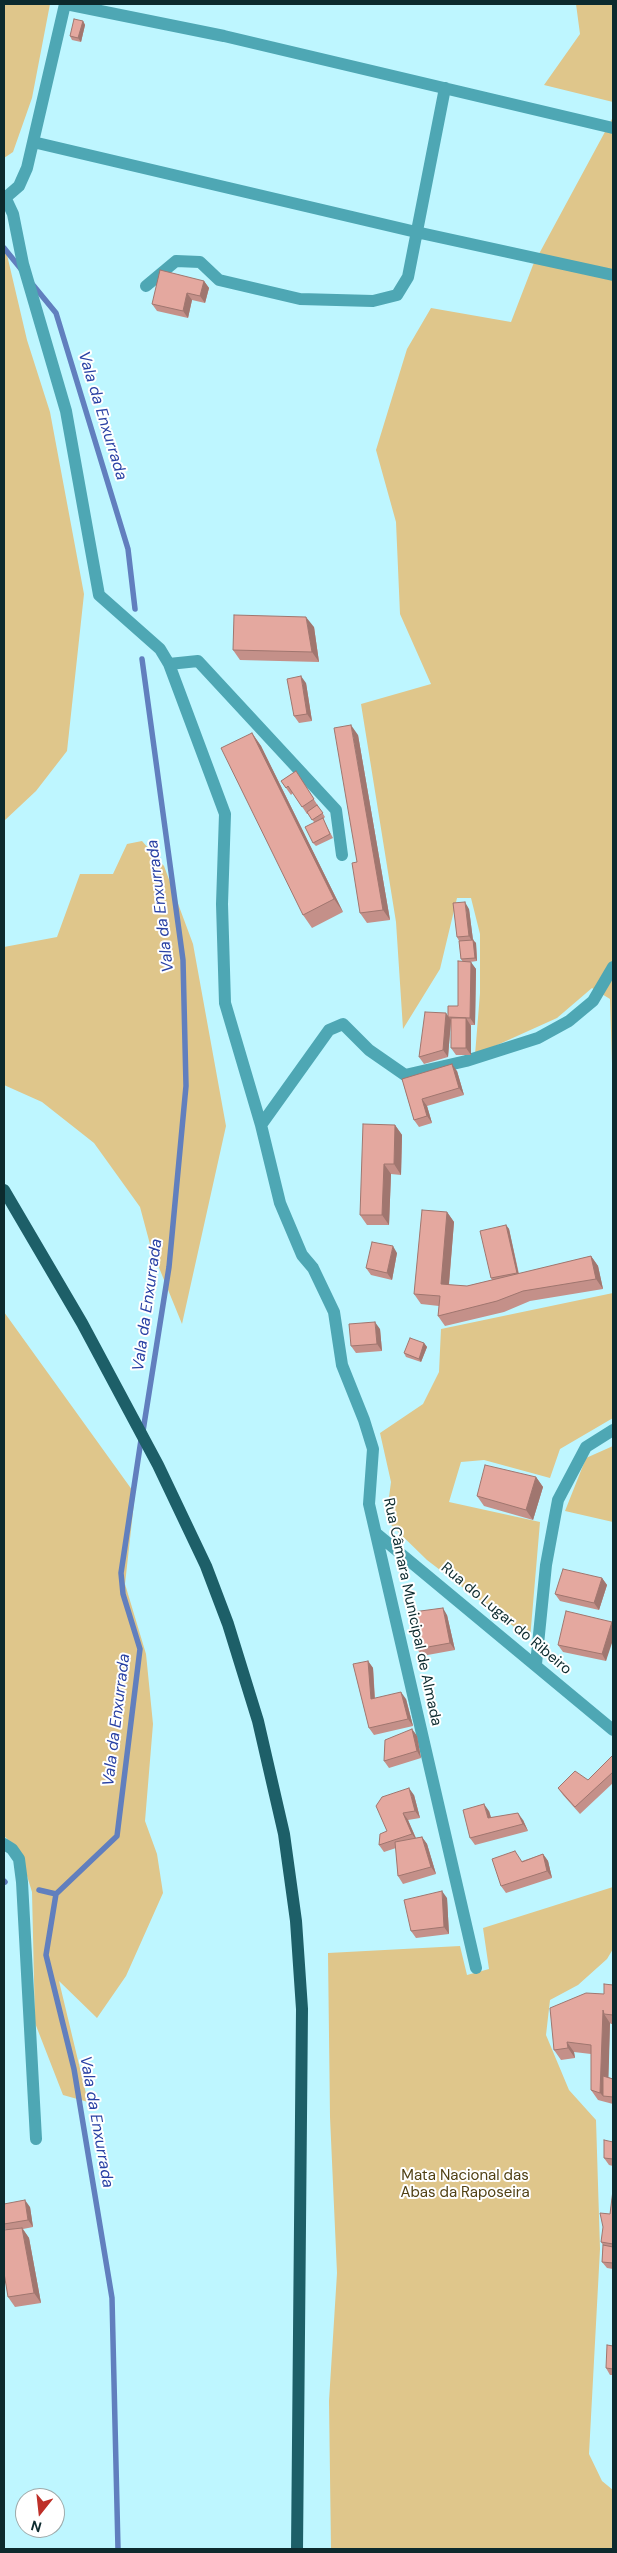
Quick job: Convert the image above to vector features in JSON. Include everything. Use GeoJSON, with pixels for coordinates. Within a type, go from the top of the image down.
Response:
{"type":"FeatureCollection","features":[{"type":"Feature","properties":{"kind":"main road"},"geometry":{"type":"LineString","coordinates":[[7,1196],[87,1332],[166,1481],[206,1566],[228,1624],[258,1721],[284,1834],[296,1921],[302,2008],[298,2549]]}},
{"type":"Feature","properties":{"kind":"street"},"geometry":{"type":"LineString","coordinates":[[5,199],[18,186],[27,168],[66,4],[224,36],[613,128]]}},
{"type":"Feature","properties":{"kind":"street"},"geometry":{"type":"LineString","coordinates":[[146,286],[176,261],[200,262],[219,280],[300,299],[373,301],[397,294],[408,277],[445,88]]}},
{"type":"Feature","properties":{"kind":"street"},"geometry":{"type":"LineString","coordinates":[[33,142],[416,232],[613,275]]}},
{"type":"Feature","properties":{"kind":"street","name":"Rua Câmara Municipal de Almada"},"geometry":{"type":"LineString","coordinates":[[5,199],[12,214],[23,264],[66,411],[99,595],[160,649],[169,664],[226,814],[222,904],[225,1003],[280,1203],[302,1255],[313,1268],[334,1312],[342,1365],[364,1420],[372,1449],[369,1504],[476,1968]]}},
{"type":"Feature","properties":{"kind":"street"},"geometry":{"type":"LineString","coordinates":[[169,664],[198,661],[336,810],[342,856]]}},
{"type":"Feature","properties":{"kind":"street"},"geometry":{"type":"LineString","coordinates":[[260,1125],[329,1030],[343,1024],[369,1050],[405,1075],[466,1061],[538,1038],[569,1021],[593,1001],[613,967]]}},
{"type":"Feature","properties":{"kind":"street"},"geometry":{"type":"LineString","coordinates":[[536,1664],[546,1565],[558,1500],[586,1447],[613,1430]]}},
{"type":"Feature","properties":{"kind":"street","name":"Rua do Lugar do Ribeiro"},"geometry":{"type":"LineString","coordinates":[[377,1534],[536,1664],[613,1730]]}},
{"type":"Feature","properties":{"kind":"street"},"geometry":{"type":"LineString","coordinates":[[4,1844],[12,1849],[19,1859],[22,1882],[36,2139]]}},
{"type":"Feature","properties":{"kind":"green space"},"geometry":{"type":"Polygon","coordinates":[[[4,4],[50,4],[32,98],[13,152],[4,158],[4,4]]]}},
{"type":"Feature","properties":{"kind":"green space"},"geometry":{"type":"Polygon","coordinates":[[[576,4],[613,4],[613,102],[544,85],[580,34],[576,4]]]}},
{"type":"Feature","properties":{"kind":"green space"},"geometry":{"type":"Polygon","coordinates":[[[613,117],[613,1096],[610,999],[592,988],[557,1018],[475,1055],[480,993],[480,934],[471,898],[457,898],[440,969],[403,1029],[396,922],[361,704],[431,684],[400,614],[396,522],[376,450],[407,349],[431,308],[511,322],[533,265],[613,117]]]}},
{"type":"Feature","properties":{"kind":"green space"},"geometry":{"type":"Polygon","coordinates":[[[4,242],[27,340],[50,412],[84,594],[67,751],[36,791],[4,821],[4,242]]]}},
{"type":"Feature","properties":{"kind":"green space"},"geometry":{"type":"Polygon","coordinates":[[[142,841],[164,866],[193,944],[226,1126],[182,1324],[151,1248],[140,1207],[94,1143],[42,1102],[4,1085],[4,947],[57,937],[80,874],[113,874],[127,844],[142,841]]]}},
{"type":"Feature","properties":{"kind":"green space"},"geometry":{"type":"Polygon","coordinates":[[[613,1293],[613,1418],[560,1449],[550,1478],[484,1460],[461,1462],[449,1502],[540,1522],[530,1639],[427,1560],[386,1520],[391,1482],[380,1433],[423,1404],[439,1372],[441,1329],[613,1293]]]}},
{"type":"Feature","properties":{"kind":"green space"},"geometry":{"type":"Polygon","coordinates":[[[4,1312],[135,1494],[125,1584],[146,1654],[153,1724],[145,1821],[157,1854],[163,1893],[126,1976],[97,2018],[59,1981],[88,2102],[63,2095],[35,2023],[32,1892],[19,1850],[4,1836],[4,1312]]]}},
{"type":"Feature","properties":{"kind":"green space"},"geometry":{"type":"Polygon","coordinates":[[[613,1446],[613,1522],[565,1511],[586,1458],[613,1446]]]}},
{"type":"Feature","properties":{"kind":"green space","name":"Mata Nacional das Abas da Raposeira"},"geometry":{"type":"Polygon","coordinates":[[[613,1887],[613,1949],[607,1959],[578,1985],[550,2000],[546,2035],[569,2090],[596,2120],[600,2249],[589,2454],[602,2481],[613,2490],[613,2549],[331,2549],[329,2401],[337,2273],[330,2117],[328,1953],[460,1946],[467,1975],[489,1969],[483,1928],[613,1887]]]}},
{"type":"Feature","properties":{"kind":"building"},"geometry":{"type":"Polygon","coordinates":[[[74,19],[83,21],[78,38],[70,36],[74,19]]]}},
{"type":"Feature","properties":{"kind":"building"},"geometry":{"type":"Polygon","coordinates":[[[160,270],[204,281],[200,296],[187,293],[183,311],[152,304],[160,270]]]}},
{"type":"Feature","properties":{"kind":"building"},"geometry":{"type":"Polygon","coordinates":[[[234,615],[306,617],[312,652],[233,650],[234,615]]]}},
{"type":"Feature","properties":{"kind":"building"},"geometry":{"type":"Polygon","coordinates":[[[301,676],[307,714],[294,716],[287,679],[301,676]]]}},
{"type":"Feature","properties":{"kind":"building"},"geometry":{"type":"Polygon","coordinates":[[[351,725],[383,910],[360,913],[352,863],[357,862],[334,728],[351,725]]]}},
{"type":"Feature","properties":{"kind":"building"},"geometry":{"type":"Polygon","coordinates":[[[252,733],[334,899],[303,915],[221,748],[252,733]]]}},
{"type":"Feature","properties":{"kind":"building"},"geometry":{"type":"Polygon","coordinates":[[[296,771],[314,799],[302,807],[288,786],[286,788],[281,781],[296,771]]]}},
{"type":"Feature","properties":{"kind":"building"},"geometry":{"type":"Polygon","coordinates":[[[317,805],[323,813],[312,820],[307,812],[317,805]]]}},
{"type":"Feature","properties":{"kind":"building"},"geometry":{"type":"Polygon","coordinates":[[[323,818],[330,834],[313,843],[305,827],[323,818]]]}},
{"type":"Feature","properties":{"kind":"building"},"geometry":{"type":"Polygon","coordinates":[[[465,902],[469,936],[457,937],[453,903],[465,902]]]}},
{"type":"Feature","properties":{"kind":"building"},"geometry":{"type":"Polygon","coordinates":[[[473,940],[475,958],[461,959],[459,941],[473,940]]]}},
{"type":"Feature","properties":{"kind":"building"},"geometry":{"type":"Polygon","coordinates":[[[458,961],[471,962],[470,1018],[448,1017],[448,1006],[458,1006],[458,961]]]}},
{"type":"Feature","properties":{"kind":"building"},"geometry":{"type":"Polygon","coordinates":[[[425,1012],[446,1013],[443,1050],[419,1057],[425,1012]]]}},
{"type":"Feature","properties":{"kind":"building"},"geometry":{"type":"Polygon","coordinates":[[[451,1018],[466,1018],[466,1048],[451,1048],[451,1018]]]}},
{"type":"Feature","properties":{"kind":"building"},"geometry":{"type":"Polygon","coordinates":[[[452,1064],[459,1088],[422,1099],[427,1116],[414,1120],[402,1079],[452,1064]]]}},
{"type":"Feature","properties":{"kind":"building"},"geometry":{"type":"Polygon","coordinates":[[[363,1124],[395,1125],[394,1164],[384,1164],[382,1215],[360,1215],[363,1124]]]}},
{"type":"Feature","properties":{"kind":"building"},"geometry":{"type":"Polygon","coordinates":[[[422,1210],[447,1212],[441,1284],[467,1286],[591,1256],[596,1279],[523,1291],[497,1301],[438,1316],[440,1296],[414,1294],[422,1210]]]}},
{"type":"Feature","properties":{"kind":"building"},"geometry":{"type":"Polygon","coordinates":[[[506,1225],[517,1273],[491,1278],[480,1231],[506,1225]]]}},
{"type":"Feature","properties":{"kind":"building"},"geometry":{"type":"Polygon","coordinates":[[[372,1242],[393,1246],[387,1273],[366,1268],[372,1242]]]}},
{"type":"Feature","properties":{"kind":"building"},"geometry":{"type":"Polygon","coordinates":[[[375,1322],[377,1344],[351,1346],[349,1324],[375,1322]]]}},
{"type":"Feature","properties":{"kind":"building"},"geometry":{"type":"Polygon","coordinates":[[[410,1338],[424,1343],[419,1359],[404,1353],[410,1338]]]}},
{"type":"Feature","properties":{"kind":"building"},"geometry":{"type":"Polygon","coordinates":[[[485,1465],[536,1477],[526,1510],[477,1496],[485,1465]]]}},
{"type":"Feature","properties":{"kind":"building"},"geometry":{"type":"Polygon","coordinates":[[[563,1569],[602,1578],[594,1603],[555,1594],[563,1569]]]}},
{"type":"Feature","properties":{"kind":"building"},"geometry":{"type":"Polygon","coordinates":[[[443,1608],[450,1643],[417,1649],[413,1612],[443,1608]]]}},
{"type":"Feature","properties":{"kind":"building"},"geometry":{"type":"Polygon","coordinates":[[[566,1611],[612,1622],[602,1654],[558,1645],[566,1611]]]}},
{"type":"Feature","properties":{"kind":"building"},"geometry":{"type":"Polygon","coordinates":[[[368,1661],[371,1699],[401,1692],[408,1719],[369,1728],[353,1664],[368,1661]]]}},
{"type":"Feature","properties":{"kind":"building"},"geometry":{"type":"Polygon","coordinates":[[[412,1729],[417,1751],[384,1761],[385,1740],[412,1729]]]}},
{"type":"Feature","properties":{"kind":"building"},"geometry":{"type":"Polygon","coordinates":[[[613,1755],[613,1772],[575,1807],[558,1788],[575,1771],[588,1780],[613,1755]]]}},
{"type":"Feature","properties":{"kind":"building"},"geometry":{"type":"Polygon","coordinates":[[[409,1788],[415,1811],[403,1813],[412,1834],[379,1845],[380,1834],[387,1831],[376,1806],[382,1797],[409,1788]]]}},
{"type":"Feature","properties":{"kind":"building"},"geometry":{"type":"Polygon","coordinates":[[[484,1804],[488,1818],[518,1813],[523,1824],[470,1838],[463,1810],[484,1804]]]}},
{"type":"Feature","properties":{"kind":"building"},"geometry":{"type":"Polygon","coordinates":[[[422,1837],[431,1867],[398,1876],[395,1842],[422,1837]]]}},
{"type":"Feature","properties":{"kind":"building"},"geometry":{"type":"Polygon","coordinates":[[[515,1851],[522,1862],[543,1854],[547,1871],[501,1886],[492,1859],[515,1851]]]}},
{"type":"Feature","properties":{"kind":"building"},"geometry":{"type":"Polygon","coordinates":[[[442,1891],[444,1927],[411,1931],[404,1900],[442,1891]]]}},
{"type":"Feature","properties":{"kind":"building"},"geometry":{"type":"Polygon","coordinates":[[[604,1984],[613,1985],[613,2015],[604,2014],[603,2010],[600,2093],[591,2090],[591,2045],[567,2042],[568,2048],[554,2050],[550,2008],[586,1993],[604,1994],[604,1984]]]}},
{"type":"Feature","properties":{"kind":"building"},"geometry":{"type":"Polygon","coordinates":[[[603,2076],[613,2079],[613,2097],[603,2096],[603,2076]]]}},
{"type":"Feature","properties":{"kind":"building"},"geometry":{"type":"Polygon","coordinates":[[[604,2140],[613,2142],[613,2159],[604,2158],[604,2140]]]}},
{"type":"Feature","properties":{"kind":"building"},"geometry":{"type":"Polygon","coordinates":[[[613,2190],[613,2244],[601,2242],[603,2227],[600,2213],[610,2214],[613,2190]]]}},
{"type":"Feature","properties":{"kind":"building"},"geometry":{"type":"Polygon","coordinates":[[[25,2200],[28,2220],[4,2224],[4,2204],[25,2200]]]}},
{"type":"Feature","properties":{"kind":"building"},"geometry":{"type":"Polygon","coordinates":[[[22,2228],[34,2293],[8,2297],[4,2273],[4,2230],[22,2228]]]}},
{"type":"Feature","properties":{"kind":"building"},"geometry":{"type":"Polygon","coordinates":[[[603,2245],[613,2247],[613,2263],[602,2262],[603,2245]]]}},
{"type":"Feature","properties":{"kind":"building"},"geometry":{"type":"Polygon","coordinates":[[[607,2345],[613,2346],[613,2369],[606,2368],[607,2345]]]}},
{"type":"Feature","properties":{"kind":"waterway","name":"Vala da Enxurrada"},"geometry":{"type":"LineString","coordinates":[[4,248],[21,269]]}},
{"type":"Feature","properties":{"kind":"waterway","name":"Vala da Enxurrada"},"geometry":{"type":"LineString","coordinates":[[33,285],[56,313],[128,549],[135,609]]}},
{"type":"Feature","properties":{"kind":"waterway","name":"Vala da Enxurrada"},"geometry":{"type":"LineString","coordinates":[[142,659],[183,960],[186,1086],[169,1267],[143,1431]]}},
{"type":"Feature","properties":{"kind":"waterway","name":"Vala da Enxurrada"},"geometry":{"type":"LineString","coordinates":[[118,2549],[112,2298],[74,2069],[46,1955],[56,1894],[117,1836],[140,1649],[123,1594],[121,1573],[141,1440]]}},
{"type":"Feature","properties":{"kind":"waterway"},"geometry":{"type":"LineString","coordinates":[[39,1890],[56,1894]]}}]}
